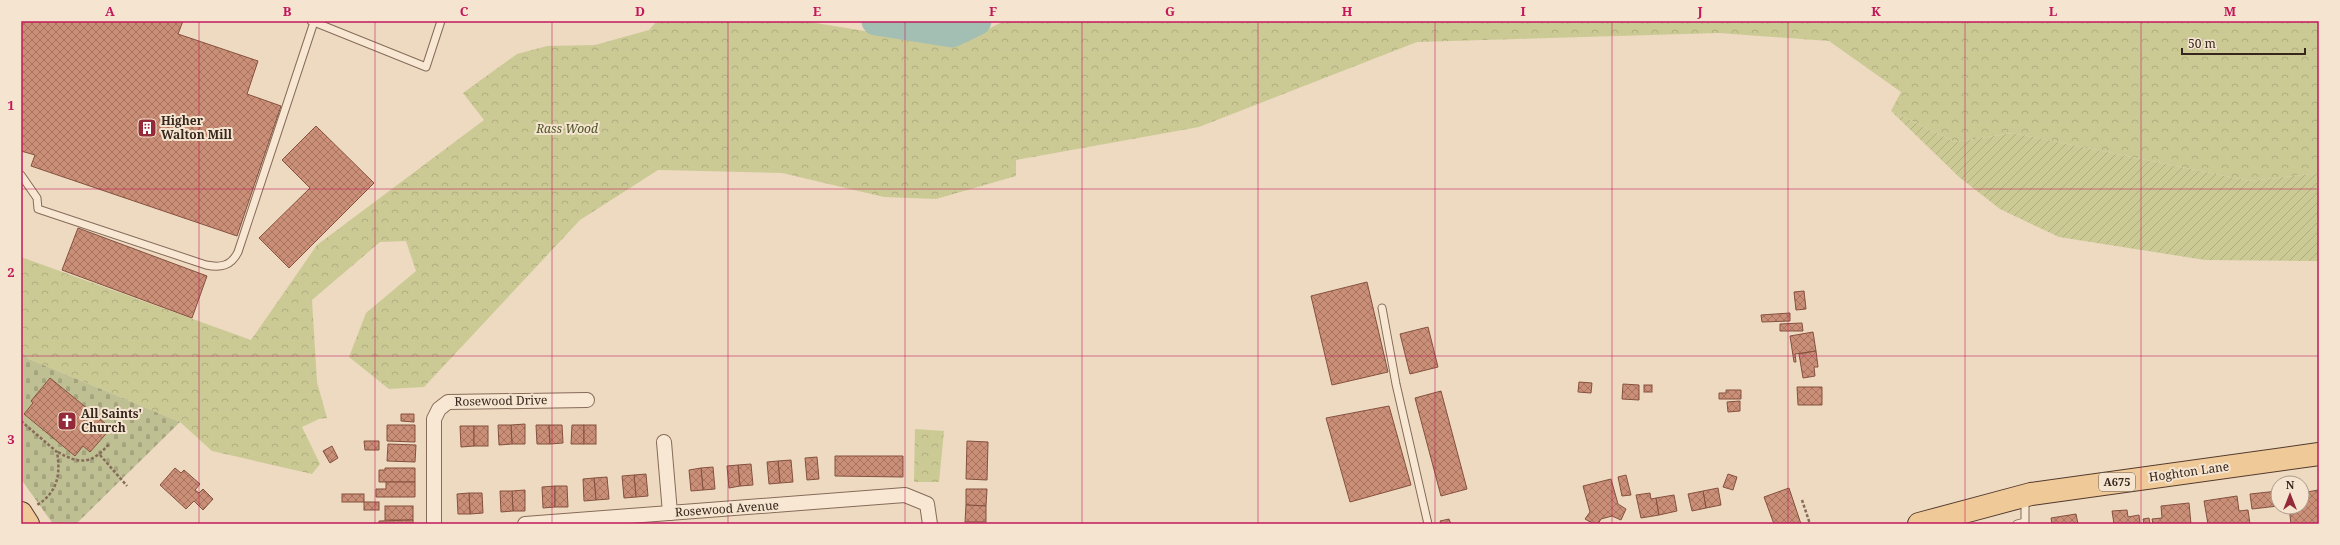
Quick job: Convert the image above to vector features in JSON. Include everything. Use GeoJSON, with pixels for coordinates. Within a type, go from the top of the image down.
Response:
{"type":"FeatureCollection","features":[{"type":"Feature","properties":{"kind":"main road","name":"Hoghton Lane"},"geometry":{"type":"LineString","coordinates":[[1918,524],[2025,495],[2319,454]]}},
{"type":"Feature","properties":{"kind":"street","name":"Rosewood Drive"},"geometry":{"type":"LineString","coordinates":[[434,524],[434,419],[439,409],[448,402],[587,400]]}},
{"type":"Feature","properties":{"kind":"street"},"geometry":{"type":"LineString","coordinates":[[664,442],[670,513]]}},
{"type":"Feature","properties":{"kind":"street","name":"Rosewood Avenue"},"geometry":{"type":"LineString","coordinates":[[525,524],[649,519],[670,513],[905,495],[927,504],[930,524]]}},
{"type":"Feature","properties":{"kind":"lane"},"geometry":{"type":"LineString","coordinates":[[21,175],[37,198],[38,209],[206,265],[216,267],[225,265],[234,259],[238,252],[313,22],[426,67],[442,21]]}},
{"type":"Feature","properties":{"kind":"lane"},"geometry":{"type":"LineString","coordinates":[[1382,308],[1396,384],[1428,524]]}},
{"type":"Feature","properties":{"kind":"lane"},"geometry":{"type":"LineString","coordinates":[[2017,524],[2025,522],[2025,495]]}},
{"type":"Feature","properties":{"kind":"path"},"geometry":{"type":"LineString","coordinates":[[21,421],[57,452],[71,460],[84,461],[95,459],[109,444]]}},
{"type":"Feature","properties":{"kind":"path"},"geometry":{"type":"LineString","coordinates":[[24,517],[46,500],[57,484],[60,467],[57,452]]}},
{"type":"Feature","properties":{"kind":"path"},"geometry":{"type":"LineString","coordinates":[[100,455],[127,486]]}},
{"type":"Feature","properties":{"kind":"path"},"geometry":{"type":"LineString","coordinates":[[1802,500],[1810,524]]}},
{"type":"Feature","properties":{"kind":"green space","name":"Rass Wood"},"geometry":{"type":"Polygon","coordinates":[[[657,21],[804,21],[955,46],[1004,21],[2319,21],[2319,173],[2250,181],[2013,133],[1955,142],[1891,111],[1901,92],[1829,41],[1719,33],[1417,42],[1199,127],[1016,160],[1016,176],[936,199],[884,197],[782,173],[658,170],[580,220],[424,387],[389,389],[349,357],[366,313],[416,271],[406,241],[380,242],[312,300],[317,382],[327,418],[319,419],[302,427],[320,464],[312,474],[212,451],[180,422],[29,359],[21,350],[21,257],[251,340],[317,245],[484,120],[463,93],[517,54],[547,46],[595,45],[649,30],[657,21]]]}},
{"type":"Feature","properties":{"kind":"green space"},"geometry":{"type":"Polygon","coordinates":[[[1891,111],[1955,142],[2013,133],[2250,181],[2319,173],[2319,261],[2205,260],[2059,237],[2000,209],[1959,177],[1891,111]]]}},
{"type":"Feature","properties":{"kind":"green space"},"geometry":{"type":"Polygon","coordinates":[[[21,350],[29,359],[180,422],[76,524],[53,524],[21,479],[21,350]],[[50,378],[31,401],[33,403],[24,414],[75,455],[83,446],[90,452],[110,428],[50,378]]]}},
{"type":"Feature","properties":{"kind":"green space"},"geometry":{"type":"Polygon","coordinates":[[[915,429],[944,431],[939,482],[914,482],[915,429]]]}},
{"type":"Feature","properties":{"kind":"building","name":"Higher Walton Mill"},"geometry":{"type":"Polygon","coordinates":[[[21,21],[183,21],[178,34],[258,61],[247,94],[281,106],[237,236],[31,166],[35,155],[21,151],[21,21]]]}},
{"type":"Feature","properties":{"kind":"building"},"geometry":{"type":"Polygon","coordinates":[[[316,126],[374,183],[289,268],[259,238],[310,188],[282,160],[316,126]]]}},
{"type":"Feature","properties":{"kind":"building"},"geometry":{"type":"Polygon","coordinates":[[[78,228],[207,276],[192,318],[62,270],[78,228]]]}},
{"type":"Feature","properties":{"kind":"building"},"geometry":{"type":"Polygon","coordinates":[[[1367,282],[1388,372],[1332,385],[1311,296],[1367,282]]]}},
{"type":"Feature","properties":{"kind":"building"},"geometry":{"type":"Polygon","coordinates":[[[1804,291],[1806,309],[1796,310],[1794,292],[1804,291]]]}},
{"type":"Feature","properties":{"kind":"building"},"geometry":{"type":"Polygon","coordinates":[[[1790,313],[1790,321],[1762,322],[1761,315],[1790,313]]]}},
{"type":"Feature","properties":{"kind":"building"},"geometry":{"type":"Polygon","coordinates":[[[1802,323],[1803,331],[1780,331],[1780,324],[1802,323]]]}},
{"type":"Feature","properties":{"kind":"building"},"geometry":{"type":"Polygon","coordinates":[[[1428,327],[1438,367],[1410,374],[1400,334],[1428,327]]]}},
{"type":"Feature","properties":{"kind":"building"},"geometry":{"type":"Polygon","coordinates":[[[1813,332],[1816,351],[1795,354],[1796,362],[1794,362],[1790,336],[1813,332]]]}},
{"type":"Feature","properties":{"kind":"building"},"geometry":{"type":"Polygon","coordinates":[[[1816,351],[1818,367],[1814,367],[1815,376],[1803,378],[1799,354],[1816,351]]]}},
{"type":"Feature","properties":{"kind":"building","name":"All Saints' Church"},"geometry":{"type":"Polygon","coordinates":[[[50,378],[111,428],[90,452],[83,446],[75,456],[24,414],[33,403],[31,401],[50,378]]]}},
{"type":"Feature","properties":{"kind":"building"},"geometry":{"type":"Polygon","coordinates":[[[1579,382],[1592,383],[1591,393],[1578,392],[1579,382]]]}},
{"type":"Feature","properties":{"kind":"building"},"geometry":{"type":"Polygon","coordinates":[[[1623,384],[1639,385],[1639,400],[1622,399],[1623,384]]]}},
{"type":"Feature","properties":{"kind":"building"},"geometry":{"type":"Polygon","coordinates":[[[1644,385],[1652,385],[1652,392],[1644,392],[1644,385]]]}},
{"type":"Feature","properties":{"kind":"building"},"geometry":{"type":"Polygon","coordinates":[[[1797,387],[1822,387],[1822,405],[1798,405],[1797,387]]]}},
{"type":"Feature","properties":{"kind":"building"},"geometry":{"type":"Polygon","coordinates":[[[1726,390],[1741,390],[1741,399],[1719,399],[1719,393],[1726,393],[1726,390]]]}},
{"type":"Feature","properties":{"kind":"building"},"geometry":{"type":"Polygon","coordinates":[[[1441,391],[1467,489],[1441,496],[1415,398],[1441,391]]]}},
{"type":"Feature","properties":{"kind":"building"},"geometry":{"type":"Polygon","coordinates":[[[1740,401],[1740,411],[1728,412],[1727,402],[1740,401]]]}},
{"type":"Feature","properties":{"kind":"building"},"geometry":{"type":"Polygon","coordinates":[[[1389,406],[1411,485],[1350,502],[1326,418],[1389,406]]]}},
{"type":"Feature","properties":{"kind":"building"},"geometry":{"type":"Polygon","coordinates":[[[401,414],[414,414],[414,422],[401,421],[401,414]]]}},
{"type":"Feature","properties":{"kind":"building"},"geometry":{"type":"Polygon","coordinates":[[[525,424],[525,444],[512,444],[511,425],[525,424]]]}},
{"type":"Feature","properties":{"kind":"building"},"geometry":{"type":"Polygon","coordinates":[[[387,425],[415,425],[415,442],[387,441],[387,425]]]}},
{"type":"Feature","properties":{"kind":"building"},"geometry":{"type":"Polygon","coordinates":[[[498,425],[511,425],[512,444],[499,445],[498,425]]]}},
{"type":"Feature","properties":{"kind":"building"},"geometry":{"type":"Polygon","coordinates":[[[536,425],[549,425],[550,444],[537,444],[536,425]]]}},
{"type":"Feature","properties":{"kind":"building"},"geometry":{"type":"Polygon","coordinates":[[[549,425],[562,425],[563,443],[550,444],[549,425]]]}},
{"type":"Feature","properties":{"kind":"building"},"geometry":{"type":"Polygon","coordinates":[[[572,425],[584,425],[584,444],[571,444],[572,425]]]}},
{"type":"Feature","properties":{"kind":"building"},"geometry":{"type":"Polygon","coordinates":[[[584,425],[596,425],[596,444],[584,444],[584,425]]]}},
{"type":"Feature","properties":{"kind":"building"},"geometry":{"type":"Polygon","coordinates":[[[460,426],[474,426],[474,446],[461,447],[460,426]]]}},
{"type":"Feature","properties":{"kind":"building"},"geometry":{"type":"Polygon","coordinates":[[[474,426],[488,426],[488,446],[474,446],[474,426]]]}},
{"type":"Feature","properties":{"kind":"building"},"geometry":{"type":"Polygon","coordinates":[[[364,441],[379,441],[379,450],[365,450],[364,441]]]}},
{"type":"Feature","properties":{"kind":"building"},"geometry":{"type":"Polygon","coordinates":[[[967,441],[988,442],[987,480],[966,479],[967,441]]]}},
{"type":"Feature","properties":{"kind":"building"},"geometry":{"type":"Polygon","coordinates":[[[388,444],[416,445],[415,462],[387,461],[388,444]]]}},
{"type":"Feature","properties":{"kind":"building"},"geometry":{"type":"Polygon","coordinates":[[[332,446],[338,458],[330,463],[323,451],[332,446]]]}},
{"type":"Feature","properties":{"kind":"building"},"geometry":{"type":"Polygon","coordinates":[[[835,456],[903,456],[903,477],[835,476],[835,456]]]}},
{"type":"Feature","properties":{"kind":"building"},"geometry":{"type":"Polygon","coordinates":[[[817,457],[819,479],[807,480],[805,458],[817,457]]]}},
{"type":"Feature","properties":{"kind":"building"},"geometry":{"type":"Polygon","coordinates":[[[791,460],[793,482],[780,483],[778,461],[791,460]]]}},
{"type":"Feature","properties":{"kind":"building"},"geometry":{"type":"Polygon","coordinates":[[[778,461],[780,483],[769,484],[767,462],[778,461]]]}},
{"type":"Feature","properties":{"kind":"building"},"geometry":{"type":"Polygon","coordinates":[[[751,464],[753,485],[740,486],[738,465],[751,464]]]}},
{"type":"Feature","properties":{"kind":"building"},"geometry":{"type":"Polygon","coordinates":[[[738,465],[740,486],[729,488],[727,466],[738,465]]]}},
{"type":"Feature","properties":{"kind":"building"},"geometry":{"type":"Polygon","coordinates":[[[713,467],[715,489],[703,490],[701,468],[713,467]]]}},
{"type":"Feature","properties":{"kind":"building"},"geometry":{"type":"Polygon","coordinates":[[[175,468],[181,473],[184,470],[200,484],[195,490],[199,493],[203,489],[213,499],[203,510],[194,501],[186,509],[160,485],[175,468]]]}},
{"type":"Feature","properties":{"kind":"building"},"geometry":{"type":"Polygon","coordinates":[[[385,468],[415,468],[415,482],[379,482],[379,470],[385,470],[385,468]]]}},
{"type":"Feature","properties":{"kind":"building"},"geometry":{"type":"Polygon","coordinates":[[[701,468],[703,490],[691,491],[689,470],[701,468]]]}},
{"type":"Feature","properties":{"kind":"building"},"geometry":{"type":"Polygon","coordinates":[[[646,474],[648,496],[636,497],[634,475],[646,474]]]}},
{"type":"Feature","properties":{"kind":"building"},"geometry":{"type":"Polygon","coordinates":[[[1728,474],[1737,477],[1733,490],[1723,487],[1728,474]]]}},
{"type":"Feature","properties":{"kind":"building"},"geometry":{"type":"Polygon","coordinates":[[[634,475],[636,497],[624,498],[622,476],[634,475]]]}},
{"type":"Feature","properties":{"kind":"building"},"geometry":{"type":"Polygon","coordinates":[[[1626,475],[1631,495],[1622,496],[1618,477],[1626,475]]]}},
{"type":"Feature","properties":{"kind":"building"},"geometry":{"type":"Polygon","coordinates":[[[607,477],[609,499],[596,500],[594,478],[607,477]]]}},
{"type":"Feature","properties":{"kind":"building"},"geometry":{"type":"Polygon","coordinates":[[[594,478],[596,500],[584,501],[583,479],[594,478]]]}},
{"type":"Feature","properties":{"kind":"building"},"geometry":{"type":"Polygon","coordinates":[[[1611,479],[1618,504],[1626,509],[1621,520],[1612,516],[1601,519],[1598,524],[1594,524],[1585,519],[1590,512],[1583,486],[1611,479]]]}},
{"type":"Feature","properties":{"kind":"building"},"geometry":{"type":"Polygon","coordinates":[[[386,482],[415,482],[415,497],[376,497],[376,489],[386,489],[386,482]]]}},
{"type":"Feature","properties":{"kind":"building"},"geometry":{"type":"Polygon","coordinates":[[[555,486],[555,507],[543,508],[542,487],[555,486]]]}},
{"type":"Feature","properties":{"kind":"building"},"geometry":{"type":"Polygon","coordinates":[[[555,486],[567,486],[568,507],[555,507],[555,486]]]}},
{"type":"Feature","properties":{"kind":"building"},"geometry":{"type":"Polygon","coordinates":[[[1718,488],[1721,505],[1706,508],[1703,491],[1718,488]]]}},
{"type":"Feature","properties":{"kind":"building"},"geometry":{"type":"Polygon","coordinates":[[[1789,488],[1801,524],[1774,524],[1764,497],[1789,488]]]}},
{"type":"Feature","properties":{"kind":"building"},"geometry":{"type":"Polygon","coordinates":[[[966,489],[987,489],[986,506],[966,505],[966,489]]]}},
{"type":"Feature","properties":{"kind":"building"},"geometry":{"type":"Polygon","coordinates":[[[525,490],[525,511],[513,511],[512,491],[525,490]]]}},
{"type":"Feature","properties":{"kind":"building"},"geometry":{"type":"Polygon","coordinates":[[[2318,490],[2319,524],[2291,524],[2290,515],[2310,515],[2310,492],[2318,490]]]}},
{"type":"Feature","properties":{"kind":"building"},"geometry":{"type":"Polygon","coordinates":[[[500,491],[512,491],[513,511],[501,512],[500,491]]]}},
{"type":"Feature","properties":{"kind":"building"},"geometry":{"type":"Polygon","coordinates":[[[1703,491],[1706,508],[1692,511],[1688,494],[1703,491]]]}},
{"type":"Feature","properties":{"kind":"building"},"geometry":{"type":"Polygon","coordinates":[[[2270,492],[2270,507],[2252,509],[2250,494],[2270,492]]]}},
{"type":"Feature","properties":{"kind":"building"},"geometry":{"type":"Polygon","coordinates":[[[469,493],[482,493],[483,513],[470,514],[469,493]]]}},
{"type":"Feature","properties":{"kind":"building"},"geometry":{"type":"Polygon","coordinates":[[[469,493],[470,514],[458,514],[457,494],[469,493]]]}},
{"type":"Feature","properties":{"kind":"building"},"geometry":{"type":"Polygon","coordinates":[[[1650,493],[1651,499],[1656,498],[1659,515],[1641,518],[1636,495],[1650,493]]]}},
{"type":"Feature","properties":{"kind":"building"},"geometry":{"type":"Polygon","coordinates":[[[342,494],[364,494],[364,502],[342,502],[342,494]]]}},
{"type":"Feature","properties":{"kind":"building"},"geometry":{"type":"Polygon","coordinates":[[[1674,495],[1677,511],[1659,515],[1656,498],[1674,495]]]}},
{"type":"Feature","properties":{"kind":"building"},"geometry":{"type":"Polygon","coordinates":[[[2237,496],[2239,511],[2248,510],[2250,524],[2208,524],[2204,501],[2237,496]]]}},
{"type":"Feature","properties":{"kind":"building"},"geometry":{"type":"Polygon","coordinates":[[[364,502],[379,502],[379,510],[364,510],[364,502]]]}},
{"type":"Feature","properties":{"kind":"building"},"geometry":{"type":"Polygon","coordinates":[[[2189,503],[2191,524],[2153,524],[2152,519],[2162,518],[2161,506],[2189,503]]]}},
{"type":"Feature","properties":{"kind":"building"},"geometry":{"type":"Polygon","coordinates":[[[966,505],[986,506],[986,522],[965,522],[966,505]]]}},
{"type":"Feature","properties":{"kind":"building"},"geometry":{"type":"Polygon","coordinates":[[[385,506],[413,506],[413,520],[385,520],[385,506]]]}},
{"type":"Feature","properties":{"kind":"building"},"geometry":{"type":"Polygon","coordinates":[[[2127,510],[2128,517],[2139,515],[2140,524],[2114,524],[2112,511],[2127,510]]]}},
{"type":"Feature","properties":{"kind":"building"},"geometry":{"type":"Polygon","coordinates":[[[2076,514],[2078,524],[2052,524],[2051,518],[2076,514]]]}},
{"type":"Feature","properties":{"kind":"building"},"geometry":{"type":"Polygon","coordinates":[[[2149,518],[2150,524],[2144,524],[2143,519],[2149,518]]]}},
{"type":"Feature","properties":{"kind":"building"},"geometry":{"type":"Polygon","coordinates":[[[1449,519],[1451,524],[1441,524],[1440,521],[1449,519]]]}},
{"type":"Feature","properties":{"kind":"building"},"geometry":{"type":"Polygon","coordinates":[[[413,520],[413,524],[379,524],[379,521],[413,520]]]}},
{"type":"Feature","properties":{"kind":"waterway"},"geometry":{"type":"LineString","coordinates":[[876,21],[952,33],[977,21]]}},
{"type":"Feature","properties":{"kind":"place","name":"Higher Walton Mill"},"geometry":{"type":"Point","coordinates":[147,128]}},
{"type":"Feature","properties":{"kind":"place","name":"All Saints' Church"},"geometry":{"type":"Point","coordinates":[67,421]}}]}
